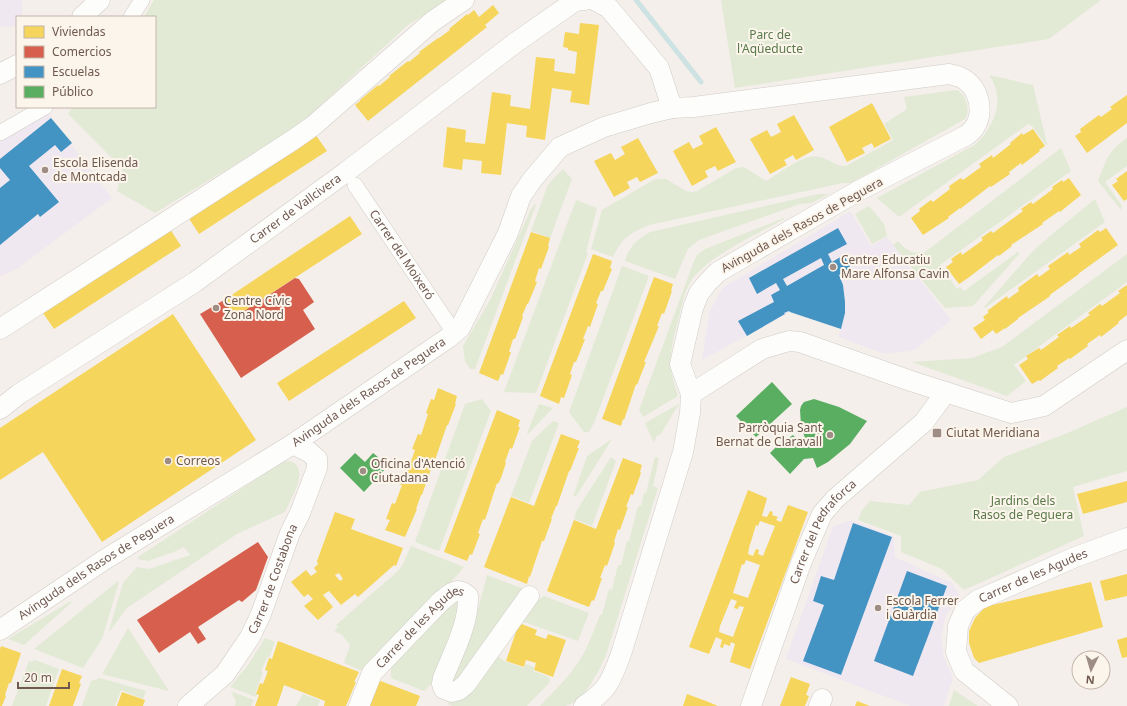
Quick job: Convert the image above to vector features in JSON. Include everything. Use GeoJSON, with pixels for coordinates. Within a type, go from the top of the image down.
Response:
{"type":"FeatureCollection","features":[{"type":"Feature","properties":{"kind":"street"},"geometry":{"type":"LineString","coordinates":[[83,16],[100,0]]}},
{"type":"Feature","properties":{"kind":"street"},"geometry":{"type":"LineString","coordinates":[[132,16],[142,0]]}},
{"type":"Feature","properties":{"kind":"street"},"geometry":{"type":"LineString","coordinates":[[0,329],[313,126],[433,21],[464,0]]}},
{"type":"Feature","properties":{"kind":"street","name":"Carrer de Vallcivera"},"geometry":{"type":"LineString","coordinates":[[0,409],[19,394],[195,282],[346,172],[516,43],[575,1],[585,0]]}},
{"type":"Feature","properties":{"kind":"street"},"geometry":{"type":"LineString","coordinates":[[594,0],[609,8],[659,68],[672,108]]}},
{"type":"Feature","properties":{"kind":"street"},"geometry":{"type":"LineString","coordinates":[[0,74],[16,66]]}},
{"type":"Feature","properties":{"kind":"street","name":"Avinguda dels Rasos de Peguera"},"geometry":{"type":"LineString","coordinates":[[0,630],[104,560],[293,444],[448,338],[460,328],[508,233],[521,196],[532,180],[560,147],[604,127],[672,108],[694,108],[949,74],[962,78],[971,85],[976,92],[979,101],[979,111],[974,128],[967,135],[858,191],[718,272],[707,283],[700,293],[694,308],[680,364],[692,394]]}},
{"type":"Feature","properties":{"kind":"street"},"geometry":{"type":"LineString","coordinates":[[0,134],[43,108]]}},
{"type":"Feature","properties":{"kind":"street","name":"Carrer del Moixeró"},"geometry":{"type":"LineString","coordinates":[[355,185],[449,325]]}},
{"type":"Feature","properties":{"kind":"street"},"geometry":{"type":"LineString","coordinates":[[584,706],[599,696],[611,680],[621,654],[683,452],[692,394],[762,350],[789,341],[800,342],[1011,413],[1044,406],[1127,350]]}},
{"type":"Feature","properties":{"kind":"street","name":"Carrer del Pedraforca"},"geometry":{"type":"LineString","coordinates":[[751,706],[801,563],[822,514],[835,500],[924,422],[946,392]]}},
{"type":"Feature","properties":{"kind":"street","name":"Carrer de Costabona"},"geometry":{"type":"LineString","coordinates":[[188,706],[225,674],[250,637],[260,614],[290,533],[300,513],[317,468],[317,459],[309,452],[293,444]]}},
{"type":"Feature","properties":{"kind":"street","name":"Carrer de les Agudes"},"geometry":{"type":"LineString","coordinates":[[1008,706],[964,670],[956,652],[958,626],[965,610],[978,600],[1073,558],[1127,538]]}},
{"type":"Feature","properties":{"kind":"street","name":"Carrer de les Agudes"},"geometry":{"type":"LineString","coordinates":[[359,706],[372,673],[441,601],[451,593],[458,591],[463,592],[468,596],[468,606],[461,630],[443,678],[442,684],[444,689],[452,692],[459,690],[466,684],[529,596]]}},
{"type":"Feature","properties":{"kind":"shaded area"},"geometry":{"type":"Polygon","coordinates":[[[0,0],[22,0],[22,16],[16,16],[16,26],[0,27],[0,0]]]}},
{"type":"Feature","properties":{"kind":"shaded area","name":"Escola Elisenda de Montcada"},"geometry":{"type":"Polygon","coordinates":[[[47,112],[112,198],[18,268],[0,277],[0,142],[47,112]]]}},
{"type":"Feature","properties":{"kind":"shaded area","name":"Centre Educatiu Mare Alfonsa Cavin"},"geometry":{"type":"Polygon","coordinates":[[[851,211],[871,246],[887,237],[951,320],[915,350],[885,354],[838,337],[841,328],[790,312],[702,360],[709,313],[722,288],[851,211]]]}},
{"type":"Feature","properties":{"kind":"shaded area","name":"Escola Ferrer i Guàrdia"},"geometry":{"type":"Polygon","coordinates":[[[852,520],[894,537],[895,557],[952,583],[961,598],[946,614],[941,637],[944,657],[953,678],[944,706],[910,706],[786,659],[833,526],[852,520]]]}},
{"type":"Feature","properties":{"kind":"green space"},"geometry":{"type":"Polygon","coordinates":[[[154,0],[448,0],[408,25],[298,126],[155,213],[117,191],[123,169],[68,114],[72,108],[156,108],[156,16],[145,16],[154,0]]]}},
{"type":"Feature","properties":{"kind":"green space","name":"Parc de l'Aqüeducte"},"geometry":{"type":"Polygon","coordinates":[[[721,0],[1101,0],[1049,39],[735,88],[721,0]]]}},
{"type":"Feature","properties":{"kind":"green space"},"geometry":{"type":"Polygon","coordinates":[[[989,75],[1033,85],[1047,144],[1046,145],[1032,126],[1028,124],[899,217],[877,198],[976,144],[983,137],[993,120],[997,102],[997,93],[989,75]]]}},
{"type":"Feature","properties":{"kind":"green space"},"geometry":{"type":"Polygon","coordinates":[[[956,90],[965,98],[968,111],[965,119],[851,183],[843,183],[649,225],[627,237],[613,257],[591,249],[602,210],[655,179],[666,179],[686,191],[692,192],[697,191],[736,168],[744,167],[766,181],[792,164],[814,156],[846,166],[893,140],[884,124],[907,109],[904,97],[956,90]]]}},
{"type":"Feature","properties":{"kind":"green space"},"geometry":{"type":"Polygon","coordinates":[[[1127,138],[1127,166],[1105,182],[1122,206],[1121,210],[1098,181],[1108,156],[1127,138]]]}},
{"type":"Feature","properties":{"kind":"green space"},"geometry":{"type":"Polygon","coordinates":[[[1061,148],[1071,171],[940,265],[957,289],[960,287],[964,291],[1018,252],[1019,254],[973,306],[945,308],[893,245],[898,241],[910,251],[916,253],[925,252],[1061,148]]]}},
{"type":"Feature","properties":{"kind":"green space"},"geometry":{"type":"Polygon","coordinates":[[[563,169],[572,179],[550,238],[531,231],[547,187],[563,169]]]}},
{"type":"Feature","properties":{"kind":"green space"},"geometry":{"type":"Polygon","coordinates":[[[818,194],[829,194],[812,203],[800,204],[699,240],[688,249],[675,279],[625,261],[631,247],[650,232],[818,194]]]}},
{"type":"Feature","properties":{"kind":"green space"},"geometry":{"type":"Polygon","coordinates":[[[1095,199],[1105,222],[985,308],[984,307],[1032,252],[1095,199]]]}},
{"type":"Feature","properties":{"kind":"green space"},"geometry":{"type":"Polygon","coordinates":[[[576,200],[597,208],[586,252],[588,253],[536,393],[504,392],[576,200]]]}},
{"type":"Feature","properties":{"kind":"green space"},"geometry":{"type":"Polygon","coordinates":[[[535,204],[536,205],[475,369],[470,369],[465,361],[463,346],[490,300],[531,209],[535,204]]]}},
{"type":"Feature","properties":{"kind":"green space"},"geometry":{"type":"Polygon","coordinates":[[[869,206],[884,224],[887,236],[872,244],[855,214],[869,206]]]}},
{"type":"Feature","properties":{"kind":"green space"},"geometry":{"type":"Polygon","coordinates":[[[784,218],[721,254],[699,272],[691,281],[682,302],[671,354],[673,380],[678,396],[643,417],[639,410],[697,255],[705,249],[784,218]]]}},
{"type":"Feature","properties":{"kind":"green space"},"geometry":{"type":"Polygon","coordinates":[[[1127,254],[1127,282],[1014,365],[1026,381],[1007,396],[912,362],[972,358],[1002,347],[1127,254]]]}},
{"type":"Feature","properties":{"kind":"green space"},"geometry":{"type":"Polygon","coordinates":[[[622,266],[649,276],[594,423],[589,432],[584,432],[569,412],[622,266]]]}},
{"type":"Feature","properties":{"kind":"green space"},"geometry":{"type":"Polygon","coordinates":[[[482,399],[491,411],[439,551],[415,542],[465,404],[482,399]]]}},
{"type":"Feature","properties":{"kind":"green space"},"geometry":{"type":"Polygon","coordinates":[[[539,404],[553,408],[528,434],[527,433],[539,404]]]}},
{"type":"Feature","properties":{"kind":"green space"},"geometry":{"type":"Polygon","coordinates":[[[679,404],[660,435],[657,435],[654,443],[645,423],[679,404]]]}},
{"type":"Feature","properties":{"kind":"green space","name":"Jardins dels Rasos de Peguera"},"geometry":{"type":"Polygon","coordinates":[[[1127,407],[1127,471],[1073,487],[1084,536],[964,590],[942,569],[901,552],[901,536],[858,520],[862,510],[870,501],[909,505],[920,492],[978,480],[1004,457],[1065,434],[1127,407]]]}},
{"type":"Feature","properties":{"kind":"green space"},"geometry":{"type":"Polygon","coordinates":[[[553,421],[559,423],[529,503],[511,496],[532,441],[553,421]]]}},
{"type":"Feature","properties":{"kind":"green space"},"geometry":{"type":"Polygon","coordinates":[[[612,439],[577,495],[573,497],[587,456],[612,439]]]}},
{"type":"Feature","properties":{"kind":"green space"},"geometry":{"type":"Polygon","coordinates":[[[611,457],[616,461],[592,526],[574,519],[577,510],[611,457]]]}},
{"type":"Feature","properties":{"kind":"green space"},"geometry":{"type":"Polygon","coordinates":[[[655,457],[659,458],[653,486],[658,488],[603,662],[590,685],[578,699],[565,706],[540,706],[577,665],[600,615],[602,615],[609,589],[612,590],[618,565],[621,565],[627,541],[629,541],[638,506],[641,506],[644,493],[646,493],[655,457]]]}},
{"type":"Feature","properties":{"kind":"green space"},"geometry":{"type":"Polygon","coordinates":[[[290,461],[296,465],[299,470],[299,477],[295,492],[285,512],[237,534],[127,608],[110,631],[109,630],[123,583],[137,567],[149,569],[190,555],[184,547],[148,561],[138,559],[138,557],[282,462],[290,461]]]}},
{"type":"Feature","properties":{"kind":"green space"},"geometry":{"type":"Polygon","coordinates":[[[411,546],[464,567],[417,621],[365,672],[344,663],[350,645],[342,635],[334,631],[338,627],[336,625],[398,571],[402,566],[411,546]]]}},
{"type":"Feature","properties":{"kind":"green space"},"geometry":{"type":"Polygon","coordinates":[[[487,575],[527,590],[457,683],[451,681],[473,612],[478,609],[487,575]]]}},
{"type":"Feature","properties":{"kind":"green space"},"geometry":{"type":"Polygon","coordinates":[[[118,581],[119,582],[102,639],[83,668],[34,649],[118,581]]]}},
{"type":"Feature","properties":{"kind":"green space"},"geometry":{"type":"Polygon","coordinates":[[[544,596],[589,613],[578,641],[524,622],[518,623],[529,607],[544,596]]]}},
{"type":"Feature","properties":{"kind":"green space"},"geometry":{"type":"Polygon","coordinates":[[[454,600],[465,601],[433,682],[424,691],[391,678],[391,665],[454,600]]]}},
{"type":"Feature","properties":{"kind":"green space"},"geometry":{"type":"Polygon","coordinates":[[[71,601],[72,602],[24,645],[8,639],[71,601]]]}},
{"type":"Feature","properties":{"kind":"green space"},"geometry":{"type":"Polygon","coordinates":[[[128,628],[169,691],[102,674],[128,628]]]}},
{"type":"Feature","properties":{"kind":"green space"},"geometry":{"type":"Polygon","coordinates":[[[265,638],[275,642],[269,658],[267,657],[261,671],[263,672],[255,694],[257,695],[256,697],[230,687],[248,665],[265,638]]]}},
{"type":"Feature","properties":{"kind":"green space"},"geometry":{"type":"Polygon","coordinates":[[[494,653],[504,661],[524,668],[526,664],[534,667],[533,671],[549,677],[550,682],[527,706],[453,706],[447,704],[462,694],[494,653]]]}},
{"type":"Feature","properties":{"kind":"green space"},"geometry":{"type":"Polygon","coordinates":[[[35,660],[59,669],[46,706],[12,706],[29,661],[31,662],[35,660]]]}},
{"type":"Feature","properties":{"kind":"green space"},"geometry":{"type":"Polygon","coordinates":[[[100,678],[146,691],[143,699],[121,690],[115,706],[82,706],[91,681],[100,678]]]}},
{"type":"Feature","properties":{"kind":"green space"},"geometry":{"type":"Polygon","coordinates":[[[954,690],[978,706],[949,706],[954,690]]]}},
{"type":"Feature","properties":{"kind":"green space"},"geometry":{"type":"Polygon","coordinates":[[[233,692],[254,700],[251,706],[235,706],[236,701],[232,694],[233,692]]]}},
{"type":"Feature","properties":{"kind":"green space"},"geometry":{"type":"Polygon","coordinates":[[[303,694],[320,700],[318,706],[296,706],[303,694]]]}},
{"type":"Feature","properties":{"kind":"building: Viviendas"},"geometry":{"type":"Polygon","coordinates":[[[493,5],[499,13],[485,25],[487,27],[368,121],[355,105],[360,100],[408,61],[409,62],[420,53],[419,52],[450,30],[449,29],[467,14],[468,15],[474,10],[479,17],[493,5]]]}},
{"type":"Feature","properties":{"kind":"building: Viviendas"},"geometry":{"type":"Polygon","coordinates":[[[580,23],[599,25],[589,105],[570,102],[572,91],[552,88],[545,140],[526,137],[527,126],[507,123],[501,175],[481,173],[482,161],[463,159],[462,170],[443,167],[447,127],[466,130],[465,142],[485,144],[492,92],[511,95],[510,106],[530,109],[536,57],[555,59],[554,71],[575,74],[577,52],[563,47],[565,32],[579,34],[580,23]]]}},
{"type":"Feature","properties":{"kind":"building: Viviendas"},"geometry":{"type":"Polygon","coordinates":[[[1127,95],[1127,123],[1087,153],[1075,136],[1081,132],[1080,129],[1099,115],[1101,117],[1112,109],[1110,107],[1127,95]]]}},
{"type":"Feature","properties":{"kind":"building: Viviendas"},"geometry":{"type":"Polygon","coordinates":[[[872,103],[891,139],[874,148],[872,143],[862,148],[865,153],[847,162],[829,127],[872,103]]]}},
{"type":"Feature","properties":{"kind":"building: Viviendas"},"geometry":{"type":"Polygon","coordinates":[[[794,115],[814,150],[796,160],[793,155],[784,160],[787,165],[770,174],[750,139],[767,130],[771,137],[781,132],[777,124],[794,115]]]}},
{"type":"Feature","properties":{"kind":"building: Viviendas"},"geometry":{"type":"Polygon","coordinates":[[[716,127],[736,162],[718,171],[715,166],[705,171],[708,177],[692,186],[673,151],[689,142],[693,149],[703,144],[699,136],[716,127]]]}},
{"type":"Feature","properties":{"kind":"building: Viviendas"},"geometry":{"type":"Polygon","coordinates":[[[1033,129],[1045,146],[1039,150],[1040,151],[1022,165],[1021,163],[1009,172],[1010,174],[991,187],[990,186],[948,217],[949,218],[923,235],[911,218],[920,211],[919,209],[931,200],[933,202],[950,189],[949,186],[961,178],[963,180],[981,167],[979,164],[992,155],[993,158],[1022,133],[1023,135],[1033,129]]]}},
{"type":"Feature","properties":{"kind":"building: Viviendas"},"geometry":{"type":"Polygon","coordinates":[[[315,134],[327,151],[199,234],[188,217],[315,134]]]}},
{"type":"Feature","properties":{"kind":"building: Viviendas"},"geometry":{"type":"Polygon","coordinates":[[[638,138],[658,173],[640,182],[637,177],[627,182],[630,188],[614,197],[594,161],[611,153],[615,160],[625,154],[621,147],[638,138]]]}},
{"type":"Feature","properties":{"kind":"building: Viviendas"},"geometry":{"type":"Polygon","coordinates":[[[1127,171],[1127,199],[1124,201],[1112,185],[1118,181],[1116,179],[1127,171]]]}},
{"type":"Feature","properties":{"kind":"building: Viviendas"},"geometry":{"type":"Polygon","coordinates":[[[1069,178],[1081,195],[1060,212],[1059,211],[1042,223],[1043,224],[1011,245],[1012,246],[999,256],[998,255],[959,284],[946,267],[953,262],[951,259],[961,252],[962,255],[983,240],[981,238],[991,231],[993,233],[1023,211],[1021,209],[1031,202],[1033,204],[1053,189],[1052,187],[1062,180],[1063,182],[1069,178]]]}},
{"type":"Feature","properties":{"kind":"building: Viviendas"},"geometry":{"type":"Polygon","coordinates":[[[350,216],[362,234],[235,317],[224,300],[350,216]]]}},
{"type":"Feature","properties":{"kind":"building: Viviendas"},"geometry":{"type":"Polygon","coordinates":[[[1106,228],[1118,245],[1005,329],[996,334],[993,330],[981,339],[973,328],[985,320],[983,317],[989,312],[987,311],[1007,296],[1008,299],[1019,291],[1018,288],[1037,274],[1039,277],[1050,269],[1048,266],[1068,252],[1069,255],[1081,247],[1079,244],[1098,230],[1100,232],[1106,228]]]}},
{"type":"Feature","properties":{"kind":"building: Viviendas"},"geometry":{"type":"Polygon","coordinates":[[[170,229],[181,246],[54,329],[43,313],[170,229]]]}},
{"type":"Feature","properties":{"kind":"building: Viviendas"},"geometry":{"type":"Polygon","coordinates":[[[531,232],[550,238],[549,247],[541,269],[539,268],[535,281],[537,282],[522,316],[523,317],[515,339],[513,339],[509,352],[511,352],[503,375],[501,374],[498,381],[479,373],[531,232]]]}},
{"type":"Feature","properties":{"kind":"building: Viviendas"},"geometry":{"type":"Polygon","coordinates":[[[593,254],[612,261],[610,268],[612,269],[603,291],[601,291],[596,303],[598,304],[590,327],[588,326],[583,339],[585,339],[576,362],[574,362],[570,374],[572,375],[564,398],[561,397],[559,404],[540,396],[593,254]]]}},
{"type":"Feature","properties":{"kind":"building: Viviendas"},"geometry":{"type":"Polygon","coordinates":[[[654,277],[673,284],[672,291],[664,314],[662,313],[657,326],[659,326],[644,362],[646,362],[637,385],[636,384],[621,426],[602,419],[654,277]]]}},
{"type":"Feature","properties":{"kind":"building: Viviendas"},"geometry":{"type":"Polygon","coordinates":[[[1127,285],[1127,315],[1101,337],[1100,335],[1070,359],[1069,358],[1057,366],[1058,368],[1040,381],[1039,380],[1032,384],[1019,365],[1028,359],[1026,356],[1039,348],[1041,350],[1059,337],[1057,335],[1070,326],[1071,328],[1090,315],[1088,313],[1100,304],[1102,306],[1120,293],[1118,291],[1127,285]]]}},
{"type":"Feature","properties":{"kind":"building: Viviendas"},"geometry":{"type":"Polygon","coordinates":[[[404,301],[416,318],[289,401],[277,383],[404,301]]]}},
{"type":"Feature","properties":{"kind":"building: Viviendas"},"geometry":{"type":"Polygon","coordinates":[[[173,314],[256,440],[102,542],[43,452],[0,480],[0,428],[173,314]]]}},
{"type":"Feature","properties":{"kind":"building: Viviendas"},"geometry":{"type":"Polygon","coordinates":[[[438,388],[457,396],[456,404],[405,537],[385,530],[390,520],[386,519],[392,503],[395,504],[402,485],[399,484],[405,469],[408,470],[415,450],[412,449],[418,434],[421,435],[431,399],[434,400],[438,388]]]}},
{"type":"Feature","properties":{"kind":"building: Viviendas"},"geometry":{"type":"Polygon","coordinates":[[[497,410],[520,420],[518,427],[520,427],[512,449],[510,448],[501,478],[498,484],[497,483],[485,520],[483,519],[478,533],[480,534],[472,555],[470,554],[467,561],[444,552],[497,410]]]}},
{"type":"Feature","properties":{"kind":"building: Viviendas"},"geometry":{"type":"Polygon","coordinates":[[[561,434],[580,441],[577,448],[579,448],[569,471],[544,541],[542,541],[527,584],[484,567],[511,497],[534,506],[561,434]]]}},
{"type":"Feature","properties":{"kind":"building: Viviendas"},"geometry":{"type":"Polygon","coordinates":[[[623,458],[642,465],[641,473],[633,495],[631,494],[626,507],[628,507],[620,530],[618,529],[607,566],[605,565],[600,578],[602,578],[594,601],[592,600],[589,607],[547,591],[574,520],[596,529],[623,458]]]}},
{"type":"Feature","properties":{"kind":"building: Viviendas"},"geometry":{"type":"Polygon","coordinates":[[[1127,481],[1127,502],[1083,514],[1077,494],[1127,481]]]}},
{"type":"Feature","properties":{"kind":"building: Viviendas"},"geometry":{"type":"Polygon","coordinates":[[[748,490],[767,498],[762,516],[767,517],[770,511],[773,512],[772,515],[778,517],[776,520],[781,522],[788,505],[808,512],[750,669],[730,662],[735,644],[731,642],[730,646],[724,644],[723,648],[720,647],[722,640],[716,637],[709,654],[689,647],[748,490]],[[760,521],[758,526],[756,525],[749,548],[748,554],[753,556],[756,549],[759,550],[758,554],[763,556],[775,526],[760,521]],[[746,560],[744,565],[742,564],[733,593],[748,598],[760,565],[746,560]],[[731,599],[719,632],[733,637],[744,607],[739,606],[738,609],[734,608],[737,601],[731,599]]]}},
{"type":"Feature","properties":{"kind":"building: Viviendas"},"geometry":{"type":"Polygon","coordinates":[[[335,512],[355,519],[351,529],[403,548],[396,566],[394,565],[358,597],[355,594],[341,605],[329,591],[323,595],[333,607],[318,620],[304,606],[313,599],[308,594],[304,597],[291,582],[306,570],[311,576],[317,572],[314,568],[318,564],[317,561],[335,512]],[[339,573],[335,575],[340,581],[343,579],[339,573]]]}},
{"type":"Feature","properties":{"kind":"building: Viviendas"},"geometry":{"type":"Polygon","coordinates":[[[1127,574],[1127,596],[1105,601],[1100,581],[1127,574]]]}},
{"type":"Feature","properties":{"kind":"building: Viviendas"},"geometry":{"type":"Polygon","coordinates":[[[1091,582],[1103,627],[979,663],[974,658],[969,643],[969,631],[975,618],[985,607],[1091,582]]]}},
{"type":"Feature","properties":{"kind":"building: Viviendas"},"geometry":{"type":"Polygon","coordinates":[[[519,623],[537,630],[535,635],[546,639],[548,634],[566,640],[553,677],[534,670],[536,663],[526,660],[524,667],[506,661],[519,623]]]}},
{"type":"Feature","properties":{"kind":"building: Viviendas"},"geometry":{"type":"Polygon","coordinates":[[[1127,637],[1127,657],[1122,658],[1117,640],[1127,637]]]}},
{"type":"Feature","properties":{"kind":"building: Viviendas"},"geometry":{"type":"Polygon","coordinates":[[[278,641],[359,672],[346,706],[324,706],[325,701],[284,685],[277,706],[255,706],[259,695],[256,694],[260,683],[263,684],[268,671],[265,670],[269,658],[272,659],[278,641]]]}},
{"type":"Feature","properties":{"kind":"building: Viviendas"},"geometry":{"type":"Polygon","coordinates":[[[1,646],[21,653],[11,683],[9,683],[6,696],[2,706],[0,706],[0,649],[1,646]]]}},
{"type":"Feature","properties":{"kind":"building: Viviendas"},"geometry":{"type":"Polygon","coordinates":[[[62,669],[82,676],[79,683],[81,684],[73,706],[49,706],[62,669]]]}},
{"type":"Feature","properties":{"kind":"building: Viviendas"},"geometry":{"type":"Polygon","coordinates":[[[791,677],[810,684],[806,695],[809,696],[805,706],[780,706],[791,677]]]}},
{"type":"Feature","properties":{"kind":"building: Viviendas"},"geometry":{"type":"Polygon","coordinates":[[[378,680],[420,696],[416,706],[368,706],[378,680]]]}},
{"type":"Feature","properties":{"kind":"building: Viviendas"},"geometry":{"type":"Polygon","coordinates":[[[122,692],[145,700],[143,706],[117,706],[122,692]]]}},
{"type":"Feature","properties":{"kind":"building: Viviendas"},"geometry":{"type":"Polygon","coordinates":[[[687,694],[706,701],[718,706],[683,706],[687,694]]]}},
{"type":"Feature","properties":{"kind":"building: Viviendas"},"geometry":{"type":"Polygon","coordinates":[[[857,701],[870,706],[855,706],[857,701]]]}},
{"type":"Feature","properties":{"kind":"building: Comercios"},"geometry":{"type":"Polygon","coordinates":[[[295,278],[299,279],[314,302],[303,310],[315,329],[241,378],[200,314],[224,300],[235,317],[295,278]]]}},
{"type":"Feature","properties":{"kind":"building: Comercios"},"geometry":{"type":"Polygon","coordinates":[[[258,542],[268,557],[256,590],[242,602],[239,600],[198,627],[206,639],[198,644],[190,632],[159,653],[137,620],[258,542]]]}},
{"type":"Feature","properties":{"kind":"building: Escuelas"},"geometry":{"type":"Polygon","coordinates":[[[51,118],[72,143],[61,152],[55,145],[29,166],[59,202],[40,217],[38,214],[0,245],[0,188],[10,180],[0,168],[0,159],[51,118]]]}},
{"type":"Feature","properties":{"kind":"building: Escuelas"},"geometry":{"type":"Polygon","coordinates":[[[838,228],[847,244],[828,254],[832,262],[844,255],[852,271],[839,275],[843,285],[845,302],[845,313],[841,329],[789,311],[747,336],[738,321],[774,302],[771,295],[780,290],[776,283],[757,294],[749,278],[838,228]],[[821,258],[783,279],[787,286],[824,265],[821,258]]]}},
{"type":"Feature","properties":{"kind":"building: Escuelas"},"geometry":{"type":"Polygon","coordinates":[[[853,523],[892,537],[841,675],[803,661],[824,605],[813,601],[821,576],[834,580],[853,523]]]}},
{"type":"Feature","properties":{"kind":"building: Escuelas"},"geometry":{"type":"Polygon","coordinates":[[[907,571],[947,586],[913,676],[874,661],[907,571]]]}},
{"type":"Feature","properties":{"kind":"building: Público"},"geometry":{"type":"Polygon","coordinates":[[[772,382],[792,404],[756,437],[736,416],[772,382]]]}},
{"type":"Feature","properties":{"kind":"building: Público","name":"Parròquia Sant Bernat de Claravall"},"geometry":{"type":"Polygon","coordinates":[[[814,399],[839,407],[867,421],[850,444],[828,462],[817,468],[813,458],[804,459],[790,474],[770,453],[785,438],[786,440],[793,435],[804,448],[807,445],[801,425],[800,410],[804,402],[814,399]]]}},
{"type":"Feature","properties":{"kind":"building: Público","name":"Oficina d'Atenció Ciutadana"},"geometry":{"type":"Polygon","coordinates":[[[355,453],[365,462],[373,453],[378,457],[376,459],[386,468],[364,492],[340,468],[355,453]]]}},
{"type":"Feature","properties":{"kind":"waterway"},"geometry":{"type":"LineString","coordinates":[[636,0],[701,82]]}},
{"type":"Feature","properties":{"kind":"place","name":"Escola Elisenda de Montcada"},"geometry":{"type":"Point","coordinates":[45,170]}},
{"type":"Feature","properties":{"kind":"place","name":"Centre Educatiu Mare Alfonsa Cavin"},"geometry":{"type":"Point","coordinates":[833,267]}},
{"type":"Feature","properties":{"kind":"place","name":"Centre Cívic Zona Nord"},"geometry":{"type":"Point","coordinates":[216,308]}},
{"type":"Feature","properties":{"kind":"place","name":"Ciutat Meridiana"},"geometry":{"type":"Point","coordinates":[937,433]}},
{"type":"Feature","properties":{"kind":"place","name":"Parròquia Sant Bernat de Claravall"},"geometry":{"type":"Point","coordinates":[830,435]}},
{"type":"Feature","properties":{"kind":"place","name":"Correos"},"geometry":{"type":"Point","coordinates":[168,461]}},
{"type":"Feature","properties":{"kind":"place","name":"Oficina d'Atenció Ciutadana"},"geometry":{"type":"Point","coordinates":[363,471]}},
{"type":"Feature","properties":{"kind":"place","name":"Escola Ferrer i Guàrdia"},"geometry":{"type":"Point","coordinates":[878,608]}}]}
